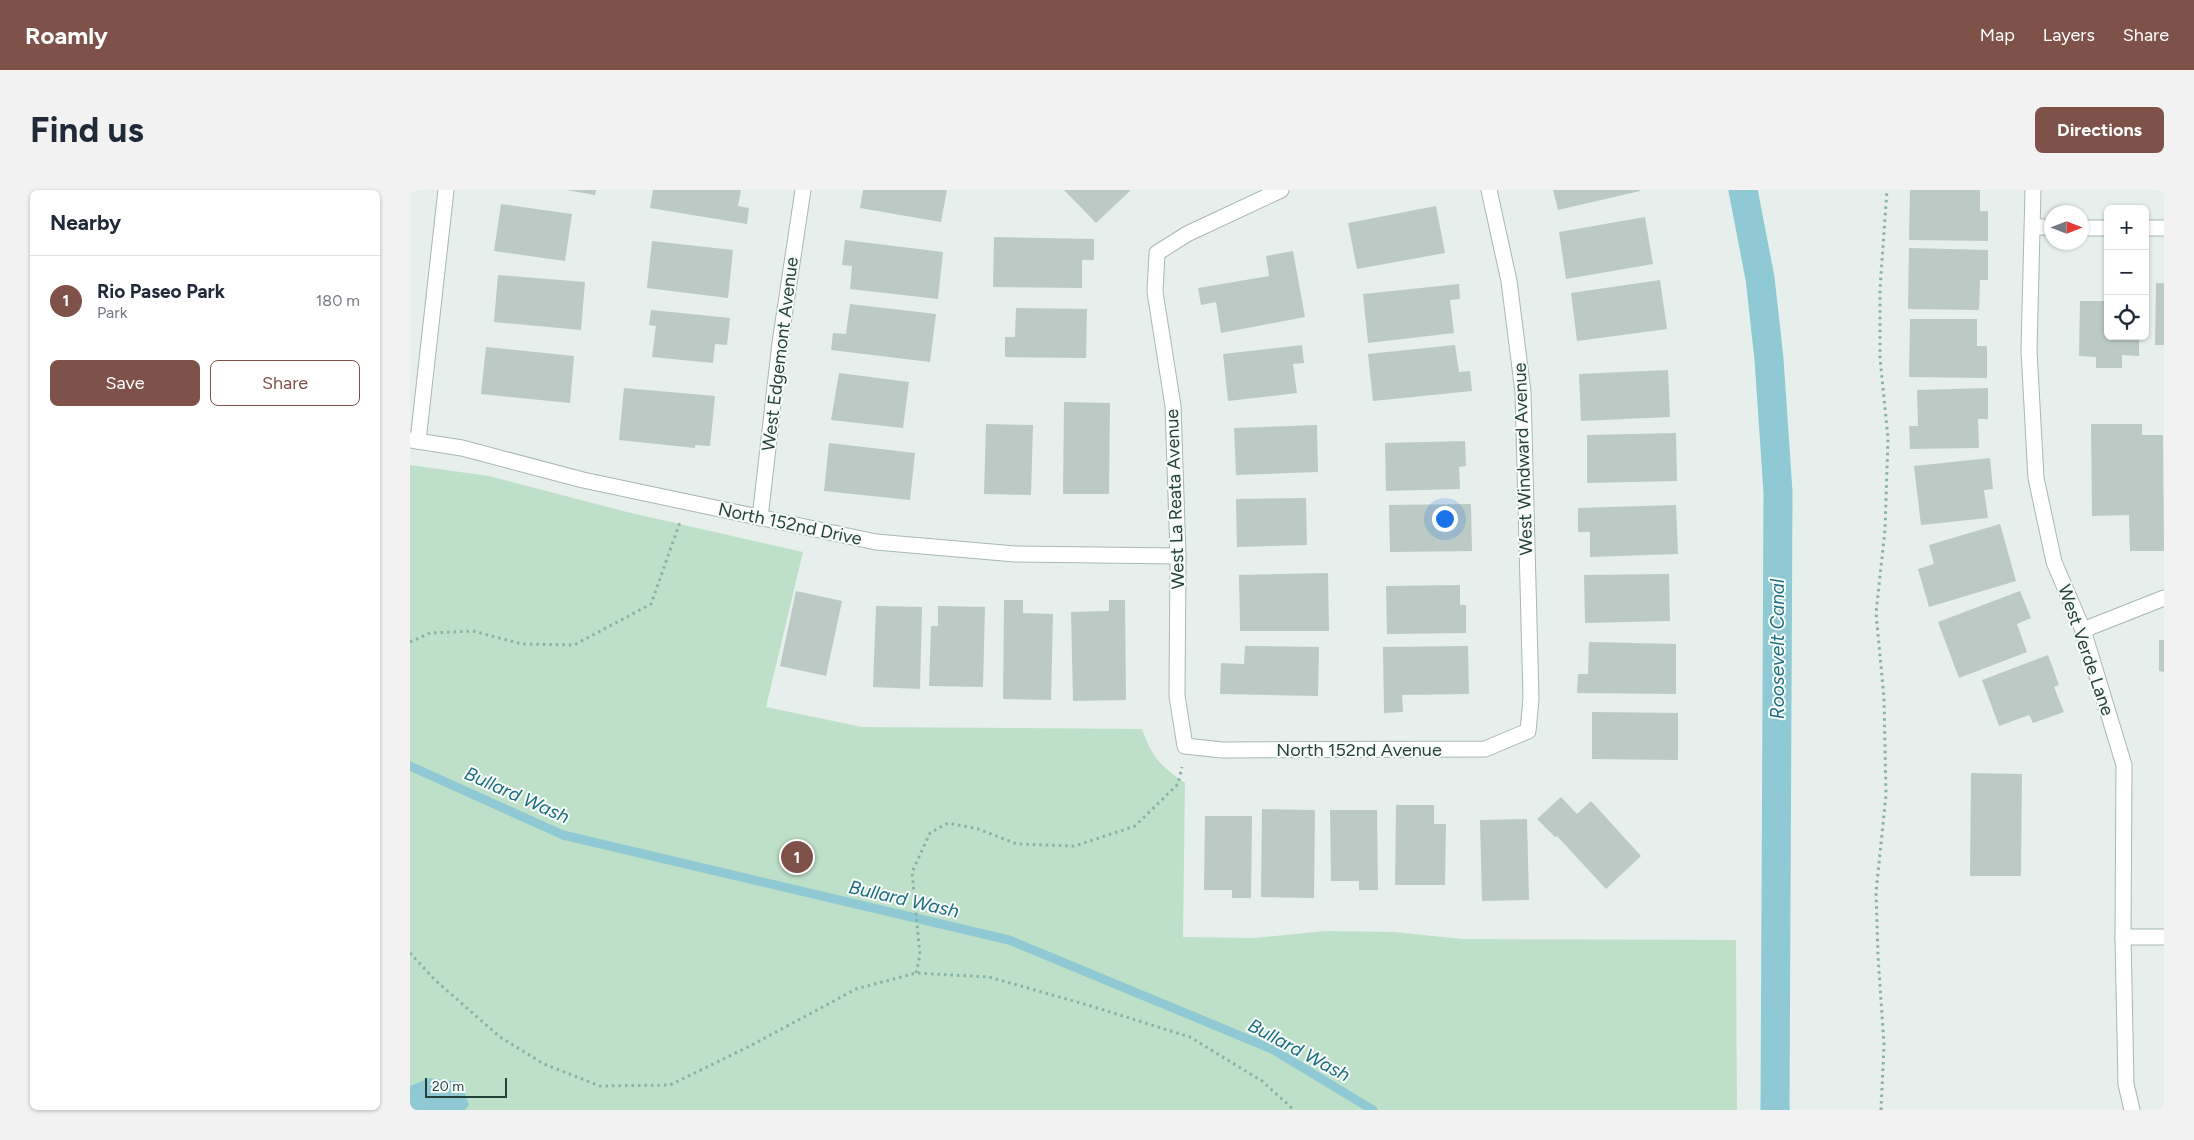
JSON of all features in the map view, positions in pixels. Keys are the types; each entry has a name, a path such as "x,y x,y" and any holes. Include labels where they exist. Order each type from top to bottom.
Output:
{"street":[{"path":"414,440 446,190"},
{"name":"West Edgemont Avenue","path":"760,518 780,343 803,190"},
{"name":"West La Reata Avenue","path":"1186,746 1177,696 1178,556 1173,406 1156,292 1157,253 1187,234 1281,190"},
{"name":"West Windward Avenue","path":"1489,190 1509,281 1523,392 1530,699 1528,731"},
{"name":"West Verde Lane","path":"2033,190 2029,351 2036,478 2054,562 2083,630 2124,765 2123,937 2126,1084 2132,1110"},
{"path":"2033,227 2044,227"},
{"path":"2089,228 2104,228"},
{"path":"2149,228 2164,228"},
{"name":"North 152nd Drive","path":"414,440 462,448 583,480 876,542 1015,554 1178,556"},
{"path":"2083,630 2164,598"},
{"name":"North 152nd Avenue","path":"1186,746 1232,750 1484,749 1528,731"},
{"path":"2123,937 2164,937"}],"path":[{"path":"1881,1110 1884,1045 1876,892 1886,795 1884,698 1876,613 1885,530 1888,438 1880,358 1880,289 1887,190"},
{"path":"410,642 430,633 473,631 522,644 574,645 621,622 651,604 678,534 685,502"},
{"path":"916,973 920,955 912,872 930,833 948,822 978,829 1017,844 1075,846 1135,826 1178,784 1186,746"},
{"path":"410,953 435,980 500,1036 544,1064 600,1086 670,1085 750,1046 856,989 916,973 989,977 1190,1036 1262,1081 1294,1110"}],"green space":[{"path":"410,465 489,476 627,512 803,552 766,707 862,727 1142,729 1154,755 1169,771 1185,783 1183,937 1254,938 1325,931 1394,932 1462,939 1736,940 1737,1110 410,1110"}],"water":[{"path":"430,1078 461,1082 469,1105 465,1110 410,1110 410,1086"}],"building":[{"path":"566,190 596,190 595,195"},
{"path":"653,190 741,190 738,206 749,208 747,224 650,208"},
{"path":"863,190 947,190 941,222 860,208"},
{"path":"1064,190 1131,190 1096,223"},
{"path":"1553,190 1640,190 1640,191 1558,210"},
{"path":"1910,190 1980,190 1980,211 1988,211 1988,241 1909,240"},
{"path":"501,204 572,214 565,261 494,251"},
{"path":"1436,206 1445,253 1357,269 1348,223"},
{"path":"1645,217 1653,264 1566,279 1559,232"},
{"path":"994,237 1094,239 1094,260 1082,260 1082,288 993,287"},
{"path":"845,240 943,252 938,299 850,289 852,266 842,265"},
{"path":"652,241 733,250 728,298 647,288"},
{"path":"1909,248 1988,250 1988,280 1980,280 1979,310 1908,309"},
{"path":"1293,251 1305,317 1221,333 1216,302 1201,305 1198,288 1269,276 1266,256"},
{"path":"498,275 585,282 581,330 494,322"},
{"path":"1660,280 1667,329 1577,341 1571,293"},
{"path":"2156,283 2164,283 2164,345 2155,345"},
{"path":"1459,284 1460,299 1450,300 1454,333 1368,343 1363,294"},
{"path":"2080,301 2104,301 2104,340 2139,340 2139,356 2122,355 2122,368 2096,368 2096,357 2079,356"},
{"path":"850,304 936,314 930,362 831,350 833,333 846,334"},
{"path":"1016,308 1087,309 1086,358 1005,357 1005,337 1015,337"},
{"path":"651,310 730,318 727,345 715,344 713,363 652,357 656,326 649,325"},
{"path":"1910,319 1977,319 1977,346 1987,346 1987,378 1909,377"},
{"path":"1302,345 1304,363 1293,364 1297,393 1228,401 1223,354"},
{"path":"1455,345 1459,372 1470,371 1472,391 1373,401 1368,354"},
{"path":"486,347 574,356 570,403 481,394"},
{"path":"1668,370 1670,417 1581,421 1579,374"},
{"path":"839,373 909,382 903,428 831,420"},
{"path":"624,388 715,396 710,446 695,445 695,448 619,440"},
{"path":"1988,388 1988,419 1978,419 1979,448 1910,449 1909,426 1918,426 1917,390"},
{"path":"1064,402 1110,403 1109,494 1063,494"},
{"path":"986,424 1033,425 1031,495 984,494"},
{"path":"2091,424 2142,424 2142,435 2163,435 2164,551 2130,551 2129,515 2092,516"},
{"path":"1317,425 1318,472 1236,475 1234,428"},
{"path":"1676,433 1677,481 1587,483 1587,435"},
{"path":"1465,441 1466,466 1459,467 1460,489 1386,491 1385,443"},
{"path":"829,443 915,453 910,500 824,491"},
{"path":"1990,458 1993,489 1984,490 1988,518 1921,525 1914,466"},
{"path":"1306,498 1307,545 1237,547 1236,499"},
{"path":"1471,504 1472,551 1390,552 1389,505"},
{"path":"1676,505 1678,554 1590,557 1590,532 1578,532 1578,508"},
{"path":"2000,524 2016,581 1929,607 1918,569 1934,564 1929,545"},
{"path":"1328,573 1329,631 1240,631 1239,575"},
{"path":"1669,574 1670,621 1585,623 1584,575"},
{"path":"1460,585 1460,605 1466,605 1466,633 1387,634 1386,586"},
{"path":"796,591 842,601 826,676 780,666"},
{"path":"2020,591 2031,618 2017,624 2027,652 1959,678 1938,622"},
{"path":"1004,600 1023,600 1023,613 1053,614 1051,700 1003,699"},
{"path":"1109,600 1125,600 1126,700 1073,701 1071,612 1109,611"},
{"path":"876,606 922,607 920,689 873,687"},
{"path":"938,606 985,607 983,687 929,686 931,626 938,626"},
{"path":"2159,640 2164,640 2164,672 2159,671"},
{"path":"1589,642 1676,644 1676,694 1577,693 1578,674 1588,674"},
{"path":"1245,646 1319,647 1318,696 1220,694 1221,663 1244,664"},
{"path":"1468,646 1469,694 1402,695 1403,712 1384,713 1383,647"},
{"path":"2048,655 2059,685 2054,687 2064,712 2033,723 2029,715 1999,726 1982,680"},
{"path":"1592,712 1678,713 1678,760 1592,759"},
{"path":"1971,773 2022,774 2021,876 1970,876"},
{"path":"1561,797 1577,814 1591,801 1641,856 1606,889 1557,836 1555,837 1537,819"},
{"path":"1396,805 1434,805 1434,824 1446,824 1445,885 1395,885"},
{"path":"1262,809 1315,810 1314,898 1261,897"},
{"path":"1330,810 1377,810 1378,890 1359,890 1359,881 1331,881"},
{"path":"1205,816 1252,816 1251,898 1232,898 1232,890 1204,890"},
{"path":"1527,819 1529,900 1482,901 1480,820"}],"waterway":[{"name":"Roosevelt Canal","path":"1743,190 1760,278 1769,359 1778,492 1775,1110"},
{"name":"Bullard Wash","path":"410,766 563,835 1009,940 1272,1049 1373,1110"}],"place":[{"name":"Rio Paseo Park","path":"797,857"}]}
